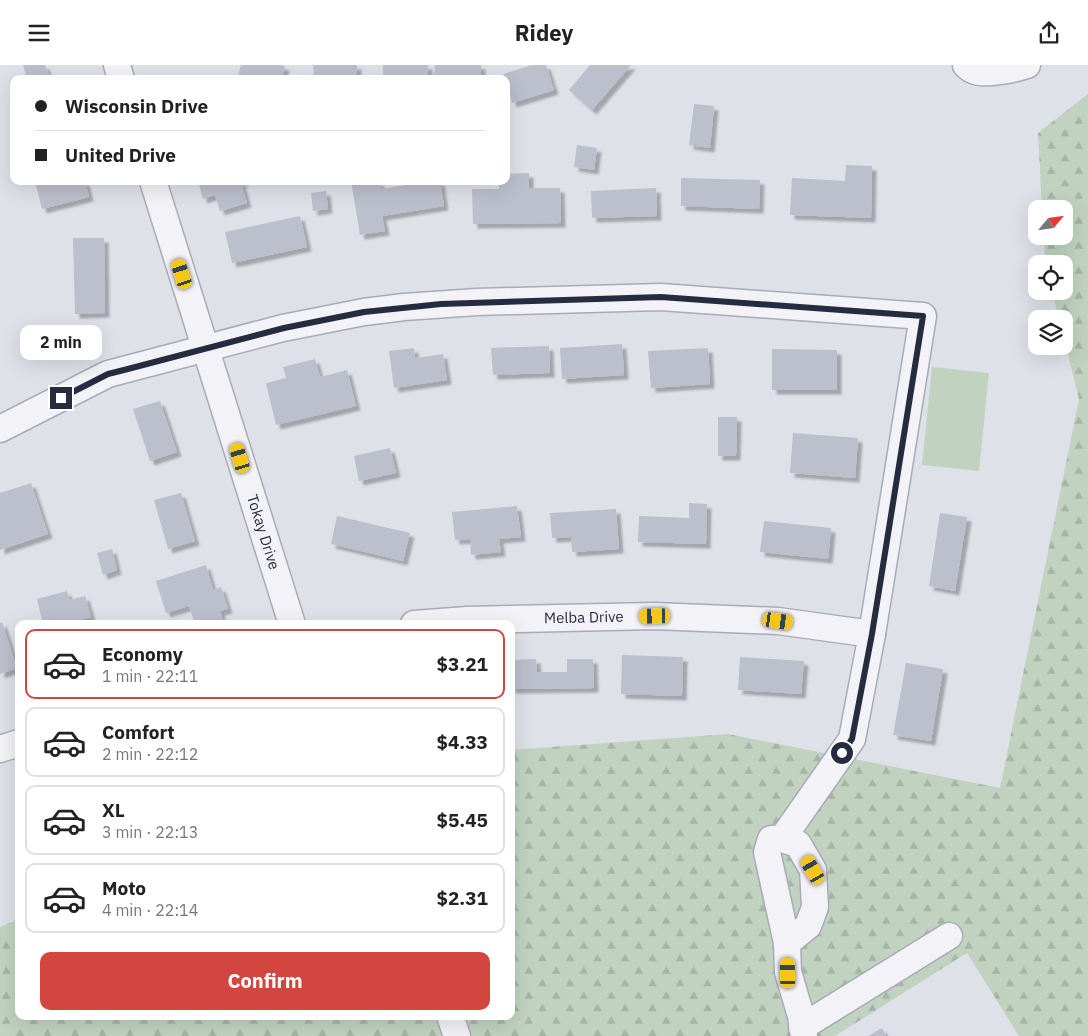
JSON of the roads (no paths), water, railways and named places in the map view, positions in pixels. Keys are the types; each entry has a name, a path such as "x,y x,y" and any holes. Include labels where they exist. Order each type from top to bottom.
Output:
{"street":[{"path":"966,65 973,71 983,72 1027,65"},
{"name":"Tokay Drive","path":"154,185 291,620"},
{"path":"0,429 108,374 284,328 364,312 404,307 478,302 661,297 923,316 872,634 852,739 782,839"},
{"name":"Melba Drive","path":"467,620 655,616 778,621 872,634"},
{"path":"0,749 15,744"},
{"path":"788,943 808,926 815,907 813,870 798,844 782,839 771,839 767,852 788,943 788,973 803,1031 949,936"},
{"path":"451,1020 457,1036"}]}
